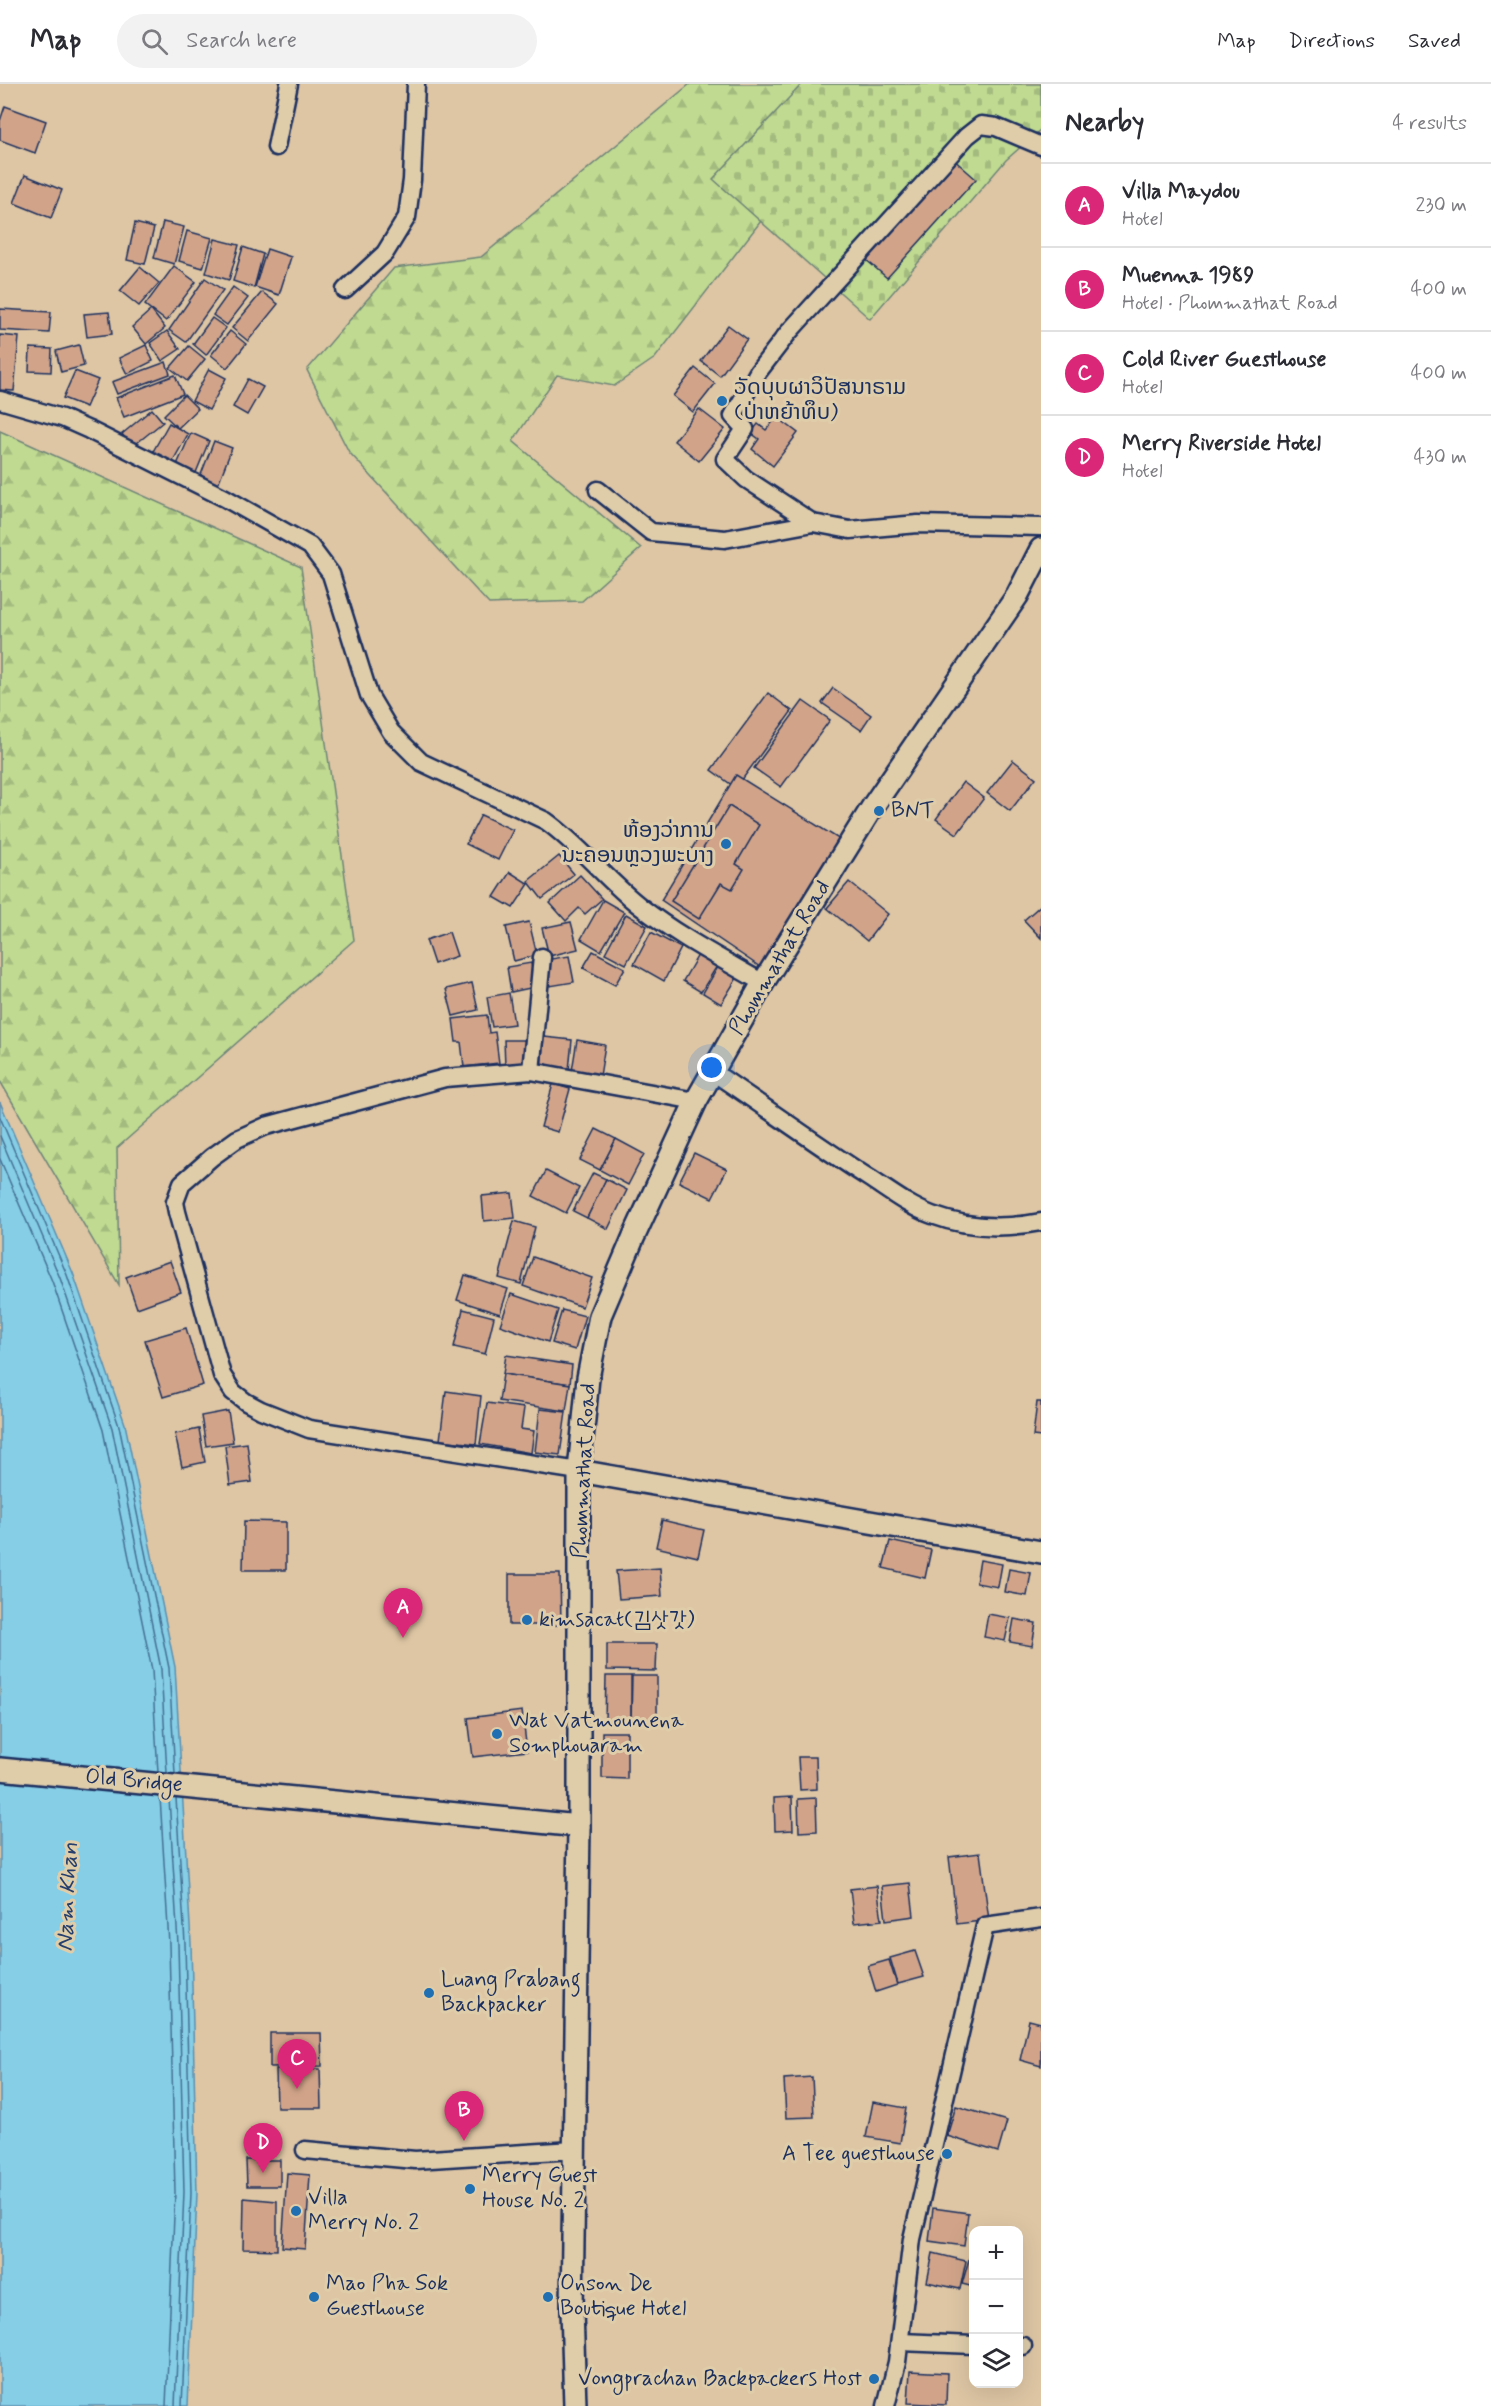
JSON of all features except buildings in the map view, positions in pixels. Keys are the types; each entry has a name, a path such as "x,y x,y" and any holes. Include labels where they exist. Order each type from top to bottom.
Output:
{"street":[{"path":"276,147 289,84"},
{"path":"345,290 385,253 407,217 412,180 416,84"},
{"path":"813,523 746,479 725,459 745,429 733,416 758,372 788,333 967,136 981,125 996,127 1041,146"},
{"path":"0,400 71,422 225,498 298,538 318,555 331,574 369,695 391,732 406,750 436,770 546,821 562,832 641,907 693,942 763,982"},
{"path":"598,490 651,532 725,539 813,523 850,530 918,524 1041,527"},
{"name":"Phommathat Road","path":"576,2404 572,2309 579,1826 579,1471 588,1378 600,1316 696,1101 763,982 873,806 1017,596 1035,577 1041,549"},
{"path":"531,1071 542,957"},
{"path":"696,1101 531,1071 445,1078 266,1126 237,1139 212,1156 182,1183 176,1202 222,1375 233,1392 246,1402 309,1429 579,1471 1041,1552"},
{"path":"713,1072 856,1169 910,1204 933,1215 985,1227 1022,1226 1041,1222"},
{"name":"Old Bridge","path":"0,1769 579,1826"},
{"path":"886,2406 897,2362 912,2239 985,1926 1041,1918"},
{"path":"305,2150 415,2160 574,2150"},
{"path":"900,2342 969,2344"}],"green space":[{"path":"690,84 867,84 655,358 614,386 557,375 513,441 641,548 582,601 489,604 349,452 307,370 394,268 481,257"},
{"path":"802,84 1041,84 1041,129 1006,160 870,319 713,179"},
{"path":"0,431 301,567 354,940 117,1148 119,1285 0,1081"}],"water":[{"name":"Nam Khan","path":"0,1102 73,1273 125,1424 175,1667 191,1943 197,2193 188,2406 0,2406"}],"place":[{"name":"ວັດບຸບຜາວິປັສນາຣາມ (ປ່າຫຍ້າທຶບ)","path":"722,401"},
{"name":"BNT","path":"879,811"},
{"name":"ຫ້ອງວ່າການ ນະຄອນຫຼວງພະບາງ","path":"726,844"},
{"name":"kimsacat(김삿갓)","path":"527,1620"},
{"name":"Villa Maydou","path":"403,1638"},
{"name":"Wat Vatmounena Somphouaram","path":"497,1734"},
{"name":"Luang Prabang Backpacker","path":"429,1993"},
{"name":"Cold River Guesthouse","path":"297,2089"},
{"name":"Muenna 1989","path":"464,2141"},
{"name":"A Tee guesthouse","path":"947,2154"},
{"name":"Merry Riverside Hotel","path":"263,2173"},
{"name":"Merry Guest House No. 2","path":"470,2189"},
{"name":"Villa Merry No. 2","path":"296,2211"},
{"name":"Mao Pha Sok Guesthouse","path":"314,2297"},
{"name":"Onson De Boutique Hotel","path":"548,2297"},
{"name":"Vongprachan Backpackers Host","path":"874,2379"}]}
